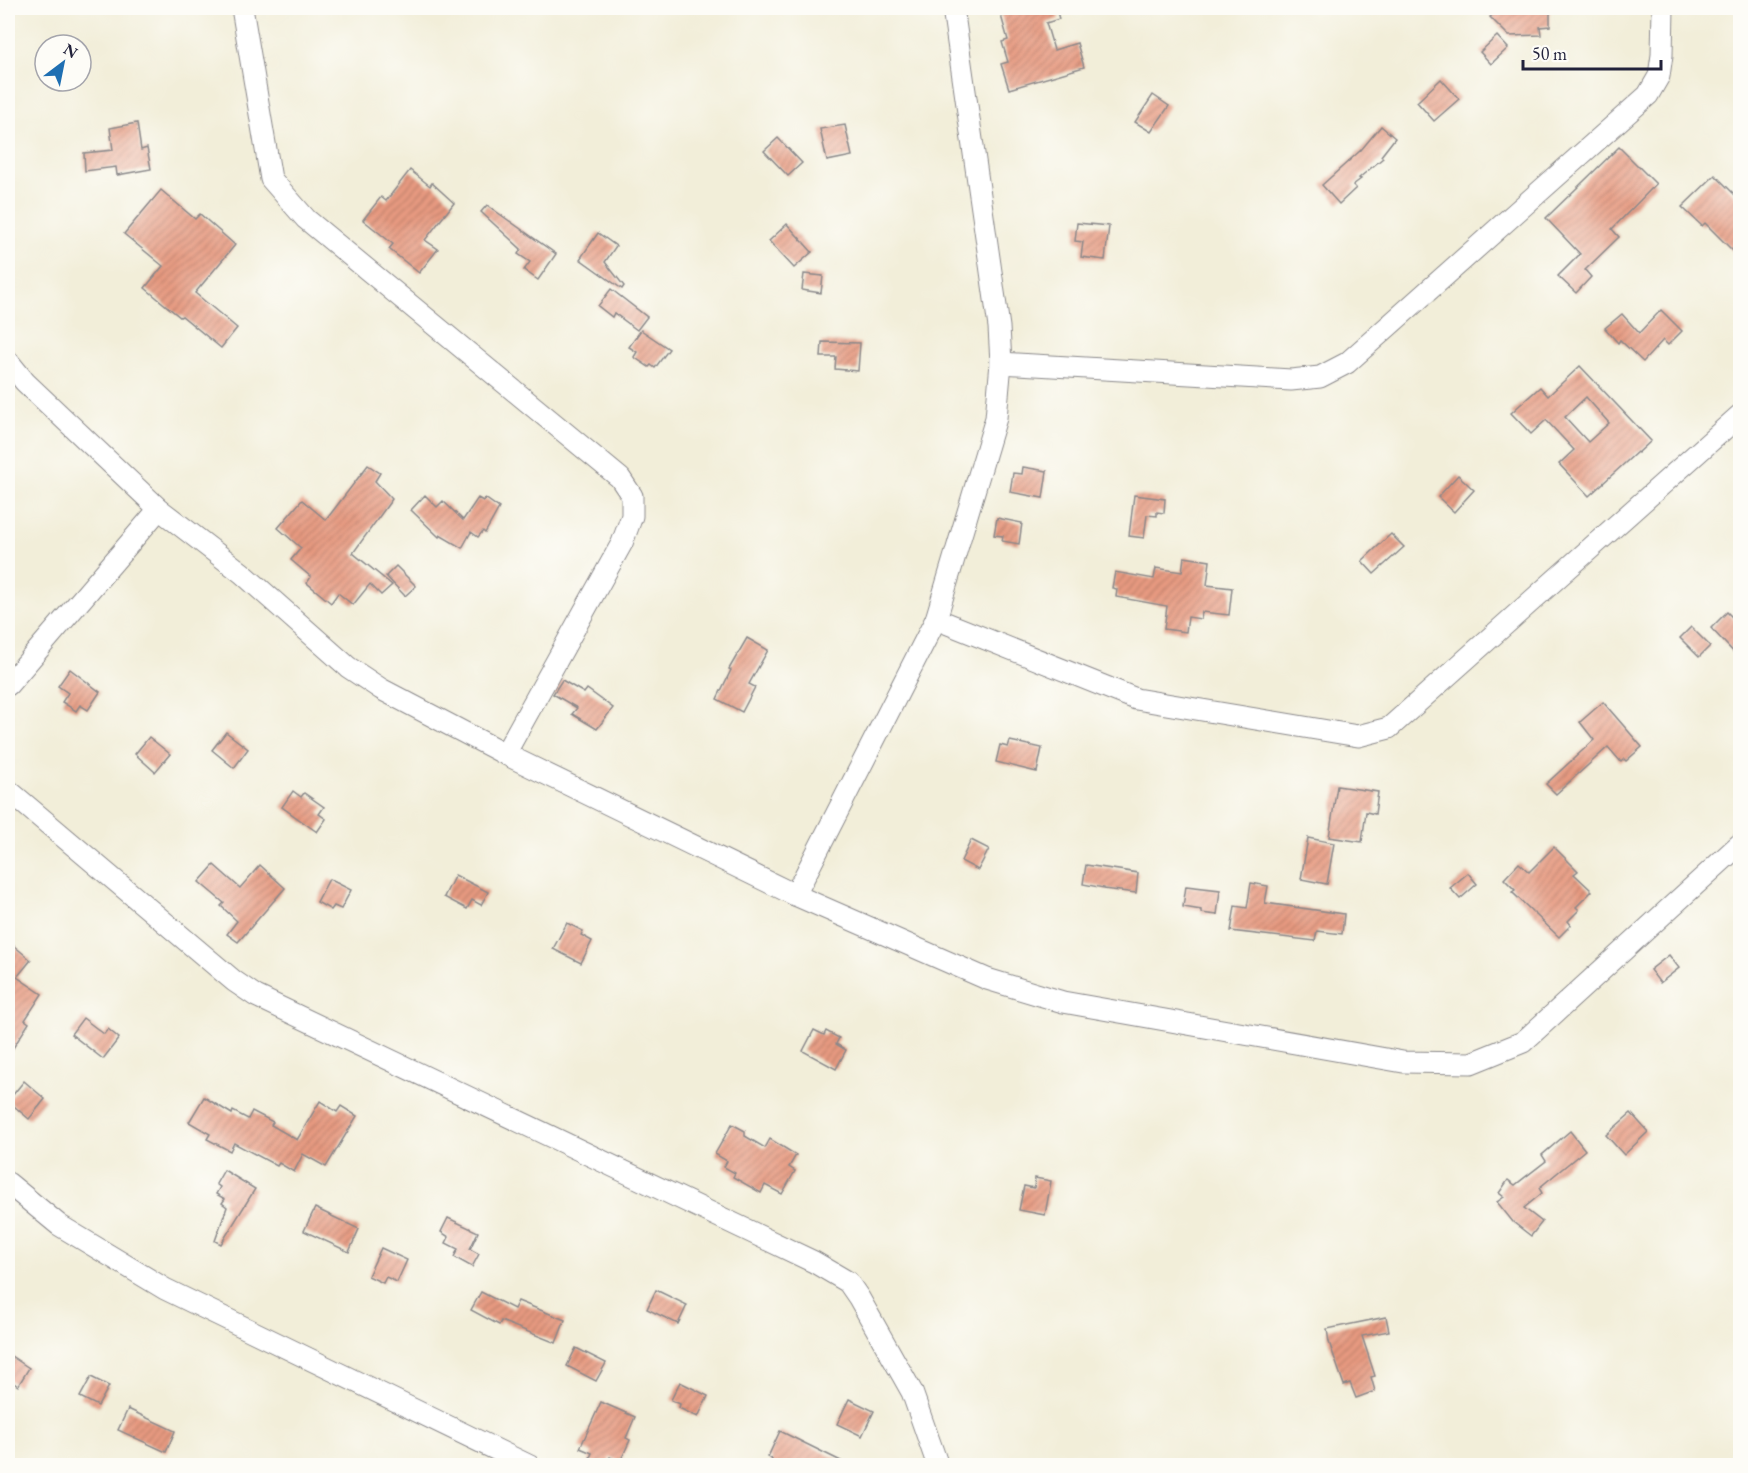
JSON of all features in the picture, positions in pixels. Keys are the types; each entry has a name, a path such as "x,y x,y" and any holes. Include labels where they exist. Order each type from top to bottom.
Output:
{"street":[{"path":"242,8 271,179 306,219 620,478 632,496 632,516 622,543 505,754"},
{"path":"795,895 936,619 996,418 1001,363 999,327 953,8"},
{"path":"1001,363 1291,380 1320,377 1347,363 1648,95 1659,76 1663,8"},
{"path":"8,361 25,382 159,509 242,573 348,667 381,689 505,754 795,895 987,979 1064,1002 1403,1062 1471,1063 1523,1042 1740,844"},
{"path":"936,619 1136,699 1358,736 1389,728 1740,415"},
{"path":"8,685 159,509"},
{"path":"8,790 234,981 256,996 814,1262 848,1282 912,1392 938,1466"},
{"path":"8,1184 59,1225 165,1289 530,1466"}],"building":[{"path":"1015,8 1056,8 1059,19 1046,23 1054,50 1077,43 1084,67 1009,89 1001,64 1008,62 1002,42 1008,40 1000,12"},
{"path":"1500,8 1550,9 1550,26 1540,27 1541,35 1509,36 1490,17"},
{"path":"1497,36 1508,48 1491,64 1480,52"},
{"path":"1441,79 1459,99 1434,121 1417,102"},
{"path":"1153,95 1169,106 1151,132 1135,122"},
{"path":"137,123 141,150 147,148 151,169 117,175 116,167 85,171 84,153 113,150 110,128"},
{"path":"845,125 852,156 827,161 820,129"},
{"path":"1381,126 1395,138 1381,156 1383,158 1359,178 1361,179 1353,185 1356,188 1339,204 1322,185 1361,150"},
{"path":"778,138 802,163 788,176 764,151"},
{"path":"1619,147 1656,184 1612,229 1619,237 1585,270 1591,277 1576,293 1558,276 1580,254 1546,218"},
{"path":"410,170 430,186 432,183 454,203 425,240 438,249 419,273 389,249 393,244 363,220 381,197 386,201"},
{"path":"1715,175 1740,200 1740,258 1705,223 1702,226 1682,207"},
{"path":"161,190 195,219 200,214 235,245 195,293 237,328 221,348 145,288 163,266 124,234"},
{"path":"487,205 556,254 538,280 524,270 530,262 518,254 521,249 481,212"},
{"path":"1077,223 1109,226 1105,260 1081,257 1083,242 1075,241"},
{"path":"787,224 812,252 794,268 769,241"},
{"path":"598,233 616,246 605,262 624,286 622,289 580,259"},
{"path":"804,274 823,276 821,293 802,290"},
{"path":"611,289 647,317 637,330 614,313 612,317 598,306"},
{"path":"1661,310 1682,331 1668,345 1663,340 1643,362 1620,340 1618,343 1605,328 1622,314 1639,333"},
{"path":"641,330 669,349 655,368 651,365 649,367 634,357 637,352 629,347"},
{"path":"822,342 860,343 858,371 835,369 836,357 821,357"},
{"path":"1580,366 1651,441 1589,496 1559,464 1574,450 1546,420 1531,434 1511,413 1540,387 1548,396","holes":["1586,397 1609,423 1588,442 1565,417"]},
{"path":"368,465 380,473 375,481 392,499 353,553 392,585 381,595 370,584 353,605 338,593 331,603 307,583 311,577 291,560 301,548 278,528 302,500 326,520"},
{"path":"1023,467 1047,471 1043,498 1010,492 1013,473 1022,474"},
{"path":"1458,475 1474,490 1454,512 1438,497"},
{"path":"425,495 437,507 443,501 463,520 478,498 483,501 485,498 499,508 485,533 483,531 478,537 471,532 462,548 440,535 439,537 411,510"},
{"path":"1134,495 1165,499 1164,513 1157,512 1157,516 1147,515 1144,538 1129,536"},
{"path":"997,518 1022,523 1019,544 1002,541 1003,536 994,535"},
{"path":"1391,534 1404,547 1374,574 1362,561"},
{"path":"1184,557 1210,561 1207,585 1232,588 1229,615 1202,612 1201,619 1188,617 1186,632 1164,629 1167,606 1116,597 1117,589 1112,588 1115,572 1154,579 1156,568 1182,572"},
{"path":"396,566 416,586 405,596 386,576"},
{"path":"1727,612 1740,625 1740,659 1711,628"},
{"path":"1691,627 1710,646 1699,657 1680,638"},
{"path":"747,638 768,650 749,684 755,687 742,712 717,699 731,670 729,669"},
{"path":"70,669 100,692 88,710 80,705 76,711 62,702 68,693 58,686"},
{"path":"562,680 584,693 587,689 613,708 597,729 572,714 577,708 553,694"},
{"path":"1603,702 1642,747 1626,761 1624,759 1621,762 1608,747 1556,794 1546,784 1594,740 1580,722"},
{"path":"226,732 248,749 234,768 212,750"},
{"path":"149,737 170,754 155,772 135,754"},
{"path":"1010,741 1042,748 1037,772 996,762 1000,745 1008,747"},
{"path":"1337,786 1378,792 1375,814 1366,812 1362,842 1329,837"},
{"path":"293,791 301,797 304,793 324,807 319,814 326,819 317,832 282,807"},
{"path":"1308,838 1334,843 1327,884 1301,879"},
{"path":"971,840 989,849 978,870 961,861"},
{"path":"1554,847 1578,871 1574,874 1592,891 1576,907 1579,910 1568,921 1571,925 1559,937 1512,892 1515,890 1504,879 1519,863 1529,872"},
{"path":"214,865 240,888 260,865 285,888 238,942 227,934 237,921 221,906 224,903 199,882"},
{"path":"1086,865 1138,873 1136,893 1083,884"},
{"path":"1468,873 1477,884 1460,899 1450,888"},
{"path":"455,875 488,892 481,905 472,900 467,909 444,897"},
{"path":"329,879 351,890 341,909 334,906 331,910 317,902"},
{"path":"1251,883 1268,886 1265,903 1344,914 1342,934 1317,931 1315,941 1231,931 1235,906 1247,908"},
{"path":"1186,886 1220,890 1217,915 1183,907"},
{"path":"567,923 583,931 581,935 592,941 581,963 553,949"},
{"path":"8,941 31,960 17,977 42,994 25,1020 29,1023 8,1056"},
{"path":"1669,955 1679,968 1660,983 1650,970"},
{"path":"83,1018 104,1034 108,1029 119,1038 103,1059 71,1034"},
{"path":"814,1030 824,1035 826,1031 839,1038 836,1044 846,1050 836,1069 803,1051"},
{"path":"24,1081 45,1099 29,1119 8,1101"},
{"path":"204,1097 232,1114 233,1111 248,1119 252,1111 273,1122 271,1125 297,1140 320,1101 337,1112 341,1106 357,1116 326,1167 303,1154 294,1172 279,1163 277,1166 234,1143 230,1151 207,1139 210,1134 189,1122"},
{"path":"1631,1113 1648,1132 1624,1155 1606,1135"},
{"path":"732,1124 745,1131 745,1136 765,1148 770,1139 796,1155 789,1167 795,1171 782,1194 765,1185 761,1193 733,1177 735,1173 724,1167 727,1161 715,1154"},
{"path":"1570,1131 1585,1150 1539,1188 1542,1193 1524,1208 1542,1222 1531,1236 1513,1222 1497,1202 1504,1197 1499,1193 1508,1180 1515,1185 1546,1161 1542,1155"},
{"path":"224,1170 255,1189 221,1244 215,1241 227,1207 222,1203 225,1199 216,1194 220,1187 216,1184"},
{"path":"1035,1178 1051,1181 1045,1215 1019,1210 1024,1186 1034,1188"},
{"path":"315,1208 359,1229 349,1252 304,1231"},
{"path":"448,1218 478,1232 470,1249 479,1254 472,1267 454,1257 458,1249 446,1243 449,1237 441,1232"},
{"path":"381,1248 407,1260 397,1282 386,1277 383,1283 368,1276"},
{"path":"656,1290 687,1305 678,1324 647,1309"},
{"path":"481,1292 514,1309 518,1301 565,1320 556,1343 501,1321 499,1325 471,1310"},
{"path":"1386,1317 1389,1331 1362,1336 1375,1376 1371,1377 1375,1391 1356,1398 1350,1383 1344,1385 1329,1342 1327,1329"},
{"path":"576,1348 606,1363 596,1381 567,1366"},
{"path":"8,1354 29,1368 18,1386 8,1379"},
{"path":"91,1377 109,1386 98,1406 80,1397"},
{"path":"680,1382 708,1396 698,1417 679,1408 680,1404 671,1400"},
{"path":"849,1399 874,1411 862,1436 837,1424"},
{"path":"601,1402 635,1417 626,1438 630,1440 620,1462 610,1457 607,1466 589,1460 592,1453 580,1448"},
{"path":"128,1409 175,1431 166,1452 118,1430"},
{"path":"780,1431 851,1466 769,1466 772,1459 768,1457"}]}
